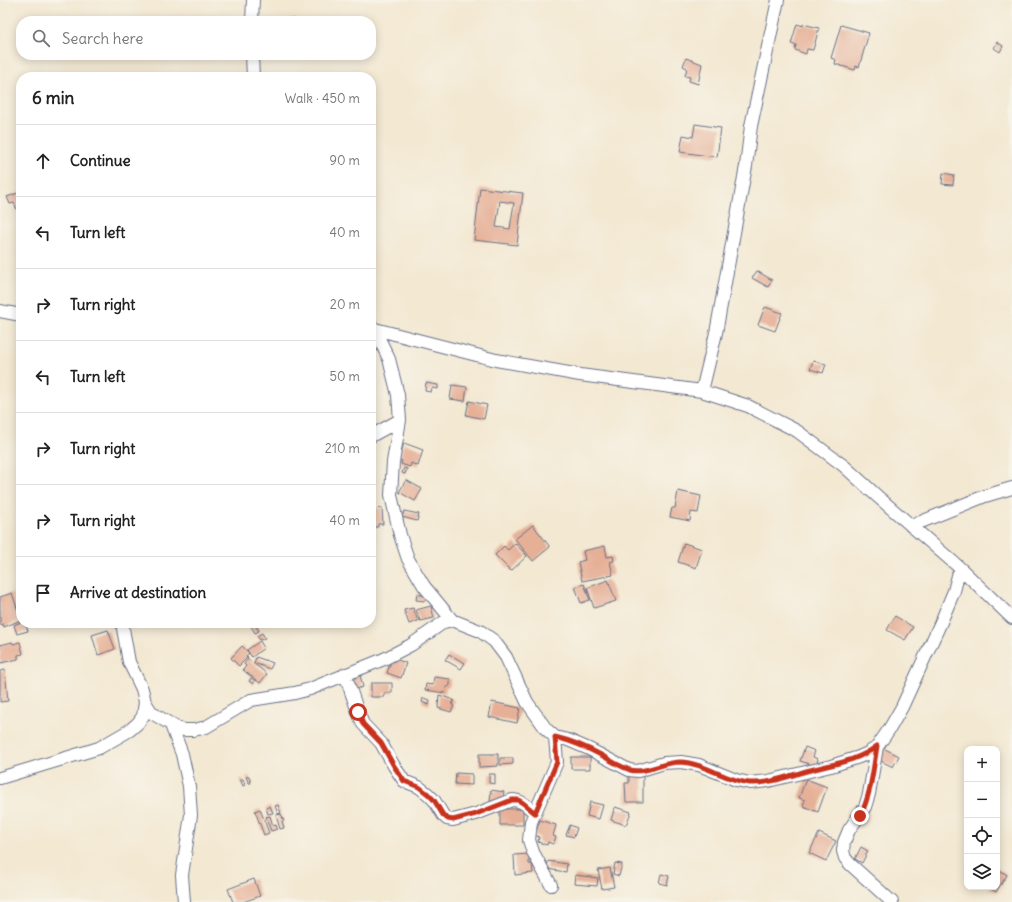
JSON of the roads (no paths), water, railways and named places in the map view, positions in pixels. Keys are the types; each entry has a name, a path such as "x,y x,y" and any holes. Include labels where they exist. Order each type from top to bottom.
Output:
{"street":[{"path":"252,0 252,16"},
{"path":"702,390 716,333 746,166 751,126 778,0"},
{"path":"252,60 253,72"},
{"path":"0,311 16,314"},
{"path":"376,329 496,360 580,375 702,390 748,406 797,431 844,466 960,568 1012,618"},
{"path":"376,335 389,359 398,395 400,420 393,462 392,495 400,535 408,559 424,586 452,620"},
{"path":"376,433 400,420"},
{"path":"912,526 985,496 1012,488"},
{"path":"123,628 130,662 142,689 145,702 152,713 171,725 184,730 194,730 206,727 251,700 310,689 384,659 411,645 444,622 452,620 480,631 494,640 506,657 527,702 546,730 555,737 589,748 630,770 638,771 664,763 681,762 699,765 736,780 750,783 783,778 831,766 859,757 868,753 877,746 890,728 902,707 954,591 960,568"},
{"path":"345,674 363,724 381,743 404,781 419,787 428,794 434,800 443,815 448,819 453,820 476,814 512,800 518,800 535,813"},
{"path":"0,778 99,748 130,730 138,723 143,716 145,702"},
{"path":"171,725 182,754 189,786 191,815 182,875 184,902"},
{"path":"551,885 533,852 529,840 530,829 535,813 557,762 555,737"},
{"path":"877,746 869,794 865,807 849,830 844,842 843,851 845,858 850,864 892,902"}]}
